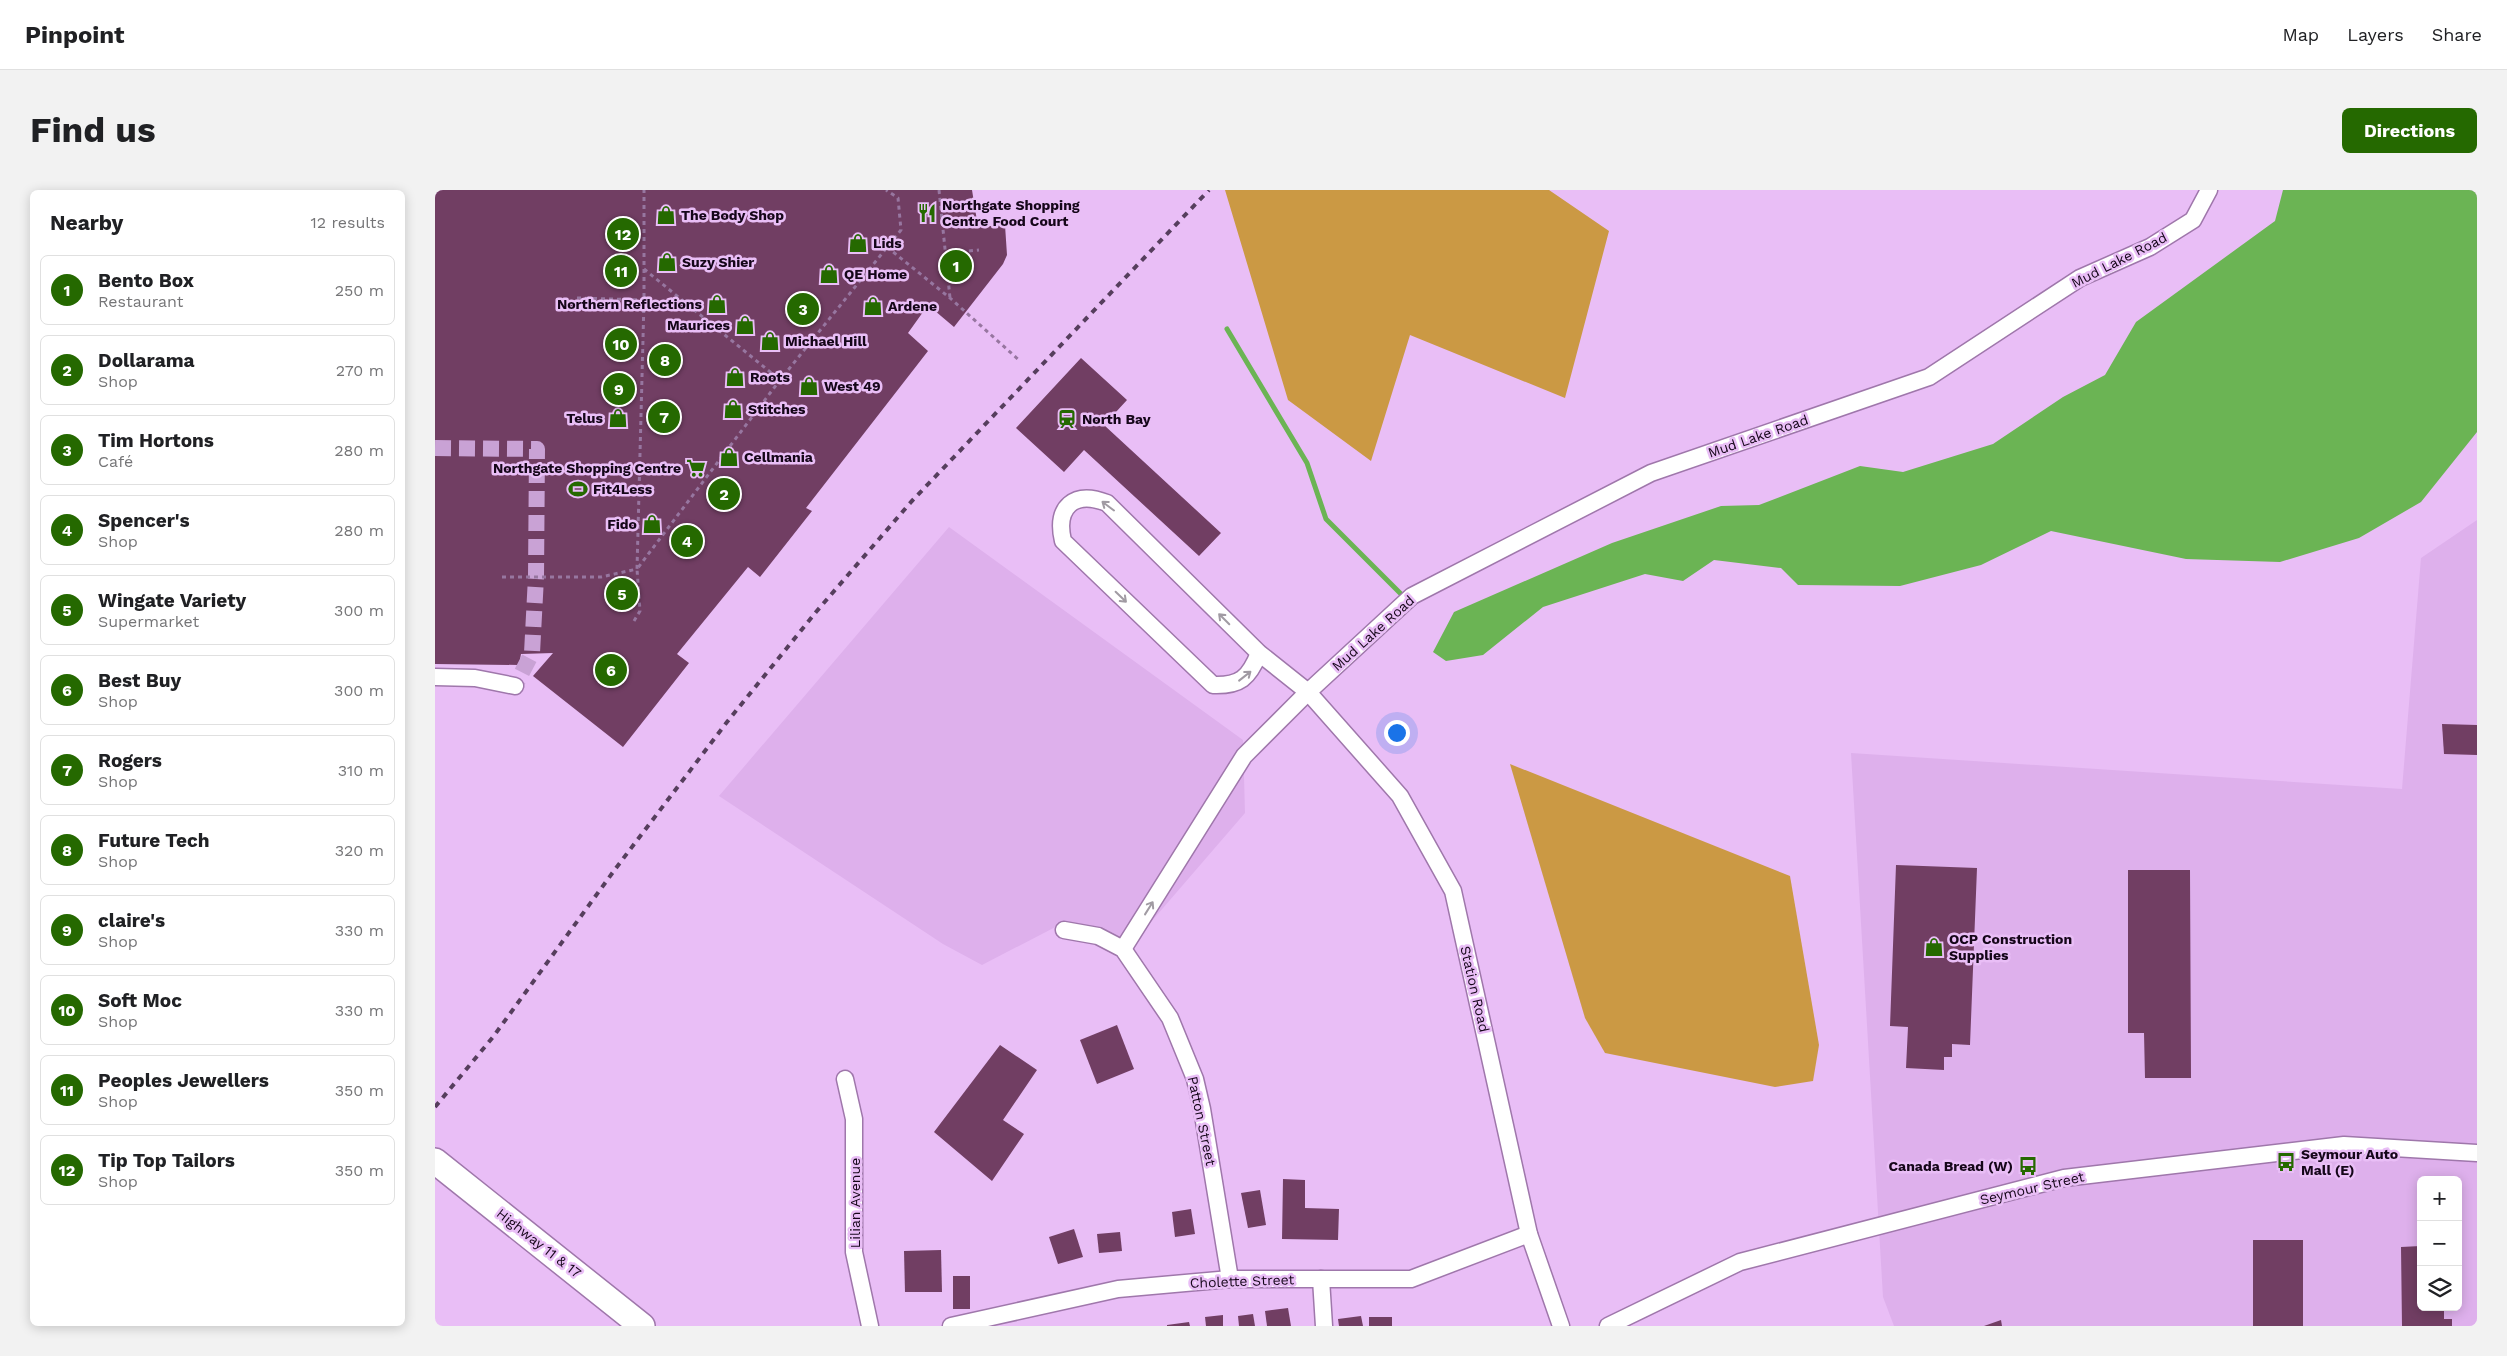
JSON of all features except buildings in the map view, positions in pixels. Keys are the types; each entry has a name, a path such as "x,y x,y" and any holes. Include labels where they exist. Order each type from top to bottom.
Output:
{"highway":[{"name":"Highway 11 & 17","path":"435,1160 642,1326"}],"street":[{"name":"Mud Lake Road","path":"1308,692 1412,596 1651,473 1929,377 2080,278 2150,247 2193,220 2209,190"},
{"name":"Station Road","path":"1259,653 1252,670 1243,679 1230,686 1213,685 1063,541 1061,530 1062,518 1067,507 1077,498 1094,498 1107,503 1259,653 1308,692 1400,796 1453,891 1529,1234 1561,1326"},
{"path":"435,677 475,678 515,686"},
{"path":"1123,949 1244,756 1308,692"},
{"name":"Patton Street","path":"1064,930 1098,936 1123,949 1170,1018 1195,1079 1209,1144 1230,1279"},
{"name":"Lilian Avenue","path":"845,1079 854,1119 854,1252 870,1326"},
{"name":"Seymour Street","path":"1608,1326 1740,1262 2063,1178 2344,1145 2477,1153"},
{"name":"Cholette Street","path":"951,1326 1118,1289 1230,1279 1411,1278 1529,1234"},
{"path":"1321,1279 1324,1326"}],"path":[{"path":"634,621 641,611 637,569 644,300 644,190"},
{"path":"503,577 601,577 637,569 780,380 901,230 898,198 887,190"},
{"path":"939,190 950,298"},
{"path":"887,247 950,298 1020,361"},
{"path":"945,253 979,250"},
{"path":"644,269 780,380"},
{"path":"577,298 644,300"}],"shaded area":[{"path":"1225,190 1549,190 1609,231 1565,398 1410,335 1371,461 1288,400"},
{"path":"2283,190 2477,190 2477,432 2421,502 2359,538 2280,562 2186,559 2051,531 1981,565 1900,586 1798,585 1781,568 1714,560 1683,581 1645,574 1543,607 1483,655 1446,661 1433,652 1454,612 1612,543 1721,506 1759,505 1860,466 1903,472 1993,444 2063,397 2105,375 2136,322 2275,221"},
{"path":"2477,520 2477,1326 1894,1326 1883,1297 1851,753 2402,789 2421,558"},
{"path":"949,527 1243,740 1245,813 1132,944 1067,921 982,965 943,944 719,796"},
{"path":"1510,764 1790,876 1819,1045 1813,1081 1775,1087 1605,1053 1585,1018"}],"waterway":[{"path":"1227,329 1307,463 1326,519 1401,594"}],"tunnel":[{"path":"435,448 537,449 536,577 532,653 515,686"}],"railway":[{"path":"435,1107 493,1037 616,868 727,722 816,612 911,502 1209,190"}],"place":[{"name":"Northgate Shopping Centre Food Court","path":"927,213"},
{"name":"The Body Shop","path":"666,215"},
{"name":"Tip Top Tailors","path":"623,234"},
{"name":"Lids","path":"858,243"},
{"name":"Suzy Shier","path":"667,262"},
{"name":"Bento Box","path":"956,266"},
{"name":"Peoples Jewellers","path":"621,271"},
{"name":"QE Home","path":"829,274"},
{"name":"Northern Reflections","path":"717,304"},
{"name":"Ardene","path":"873,306"},
{"name":"Tim Hortons","path":"803,309"},
{"name":"Maurices","path":"745,325"},
{"name":"Michael Hill","path":"770,341"},
{"name":"Soft Moc","path":"621,344"},
{"name":"Future Tech","path":"665,360"},
{"name":"Roots","path":"735,377"},
{"name":"West 49","path":"809,386"},
{"name":"claire's","path":"619,389"},
{"name":"Stitches","path":"733,409"},
{"name":"Rogers","path":"664,417"},
{"name":"Telus","path":"618,418"},
{"name":"North Bay","path":"1067,419"},
{"name":"Cellmania","path":"729,457"},
{"name":"Northgate Shopping Centre","path":"696,468"},
{"name":"Fit4Less","path":"578,489"},
{"name":"Dollarama","path":"724,494"},
{"name":"Fido","path":"652,524"},
{"name":"Spencer's","path":"687,541"},
{"name":"Wingate Variety","path":"622,594"},
{"name":"Best Buy","path":"611,670"},
{"name":"OCP Construction Supplies","path":"1934,947"},
{"name":"Seymour Auto Mall (E)","path":"2286,1162"},
{"name":"Canada Bread (W)","path":"2028,1166"}]}
